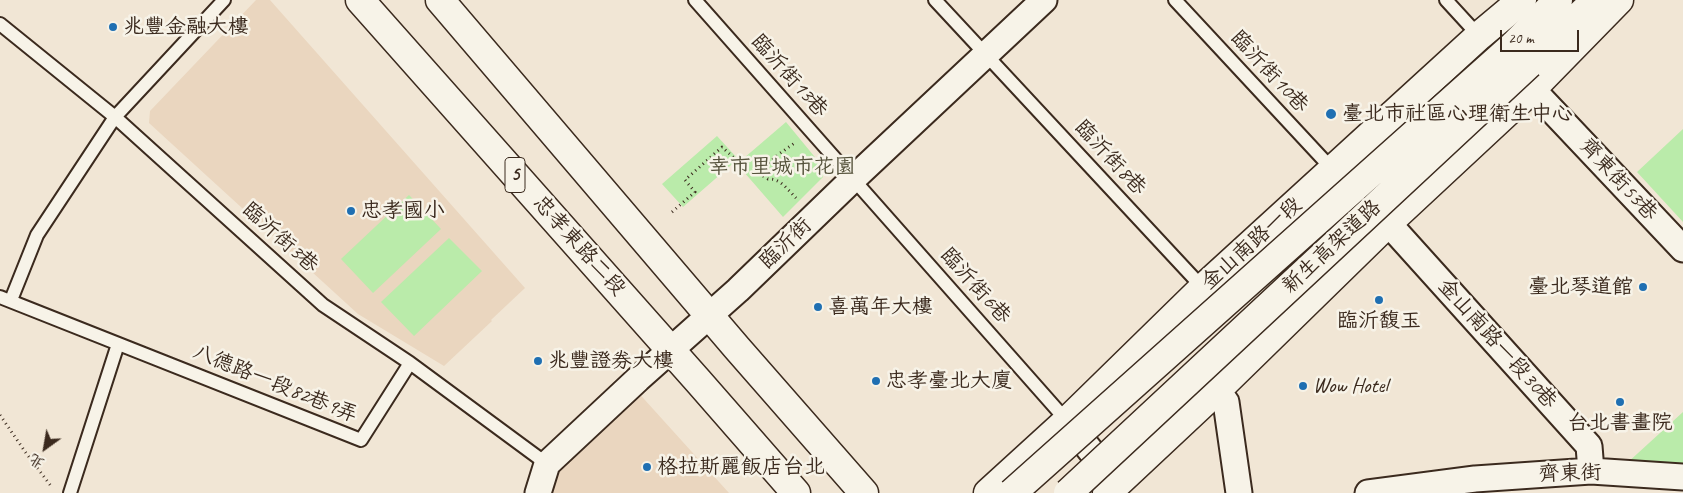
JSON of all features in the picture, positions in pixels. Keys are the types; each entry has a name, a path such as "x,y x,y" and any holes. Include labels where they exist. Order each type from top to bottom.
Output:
{"main road":[{"name":"忠孝東路二段","path":"360,0 796,493"},
{"path":"440,0 864,493"},
{"name":"金山南路一段","path":"988,493 1067,421 1203,288 1479,36 1522,0"},
{"path":"1524,67 1558,0"},
{"name":"新生高架道路","path":"1068,493 1596,0"},
{"path":"1117,490 1388,224 1524,67 1619,0"},
{"name":"新生高架道路","path":"1012,493 1524,67"}],"street":[{"name":"臨沂街","path":"538,493 547,464 710,315 1044,0"},
{"name":"齊東街53巷","path":"1524,67 1683,249"},
{"name":"金山南路一段30巷","path":"1388,224 1589,446 1591,471"},
{"path":"1216,391 1226,402 1239,493"},
{"path":"1067,421 1117,490"},
{"name":"齊東街","path":"1368,493 1475,479 1591,471 1683,477"}],"lane":[{"path":"70,493 118,344 5,298 37,235 115,117 224,0"},
{"name":"臨沂街13巷","path":"695,0 853,179"},
{"name":"臨沂街8巷","path":"935,0 1203,288"},
{"name":"臨沂街10巷","path":"1175,0 1333,170"},
{"path":"1446,0 1479,36"},
{"name":"臨沂街3巷","path":"0,24 115,117 323,305 410,363 547,464"},
{"name":"臨沂街6巷","path":"853,179 1067,421"},
{"name":"八德路一段82巷9弄","path":"118,344 361,440 410,363"}],"path":[{"path":"765,166 810,130"},
{"path":"672,212 695,192 685,180 722,147 746,169"},
{"path":"763,176 778,181 815,216"},
{"path":"0,415 26,454 56,493"}],"shaded area":[{"name":"忠孝國小","path":"256,0 270,0 525,288 444,366 358,314 149,123 150,111"},
{"name":"格拉斯麗飯店台北","path":"635,389 729,493 551,493 553,463"}],"green space":[{"name":"幸市里城市花園","path":"786,122 823,167 823,177 783,217 737,164"},
{"path":"1683,129 1683,222 1637,172"},
{"path":"717,136 738,159 683,207 662,184"},
{"path":"409,195 441,229 373,293 341,259"},
{"path":"449,238 482,271 414,336 381,302"},
{"path":"1683,412 1683,467 1626,464"}],"place":[{"name":"兆豐金融大樓","path":"113,27"},
{"name":"臺北市社區心理衛生中心","path":"1331,114"},
{"name":"忠孝國小","path":"351,211"},
{"name":"臺北琴道館","path":"1643,287"},
{"name":"臨沂馥玉","path":"1379,300"},
{"name":"喜萬年大樓","path":"818,307"},
{"name":"兆豐證券大樓","path":"538,361"},
{"name":"忠孝臺北大廈","path":"876,381"},
{"name":"Wow Hotel","path":"1303,386"},
{"name":"台北書畫院","path":"1620,402"},
{"name":"格拉斯麗飯店台北","path":"647,467"}]}
